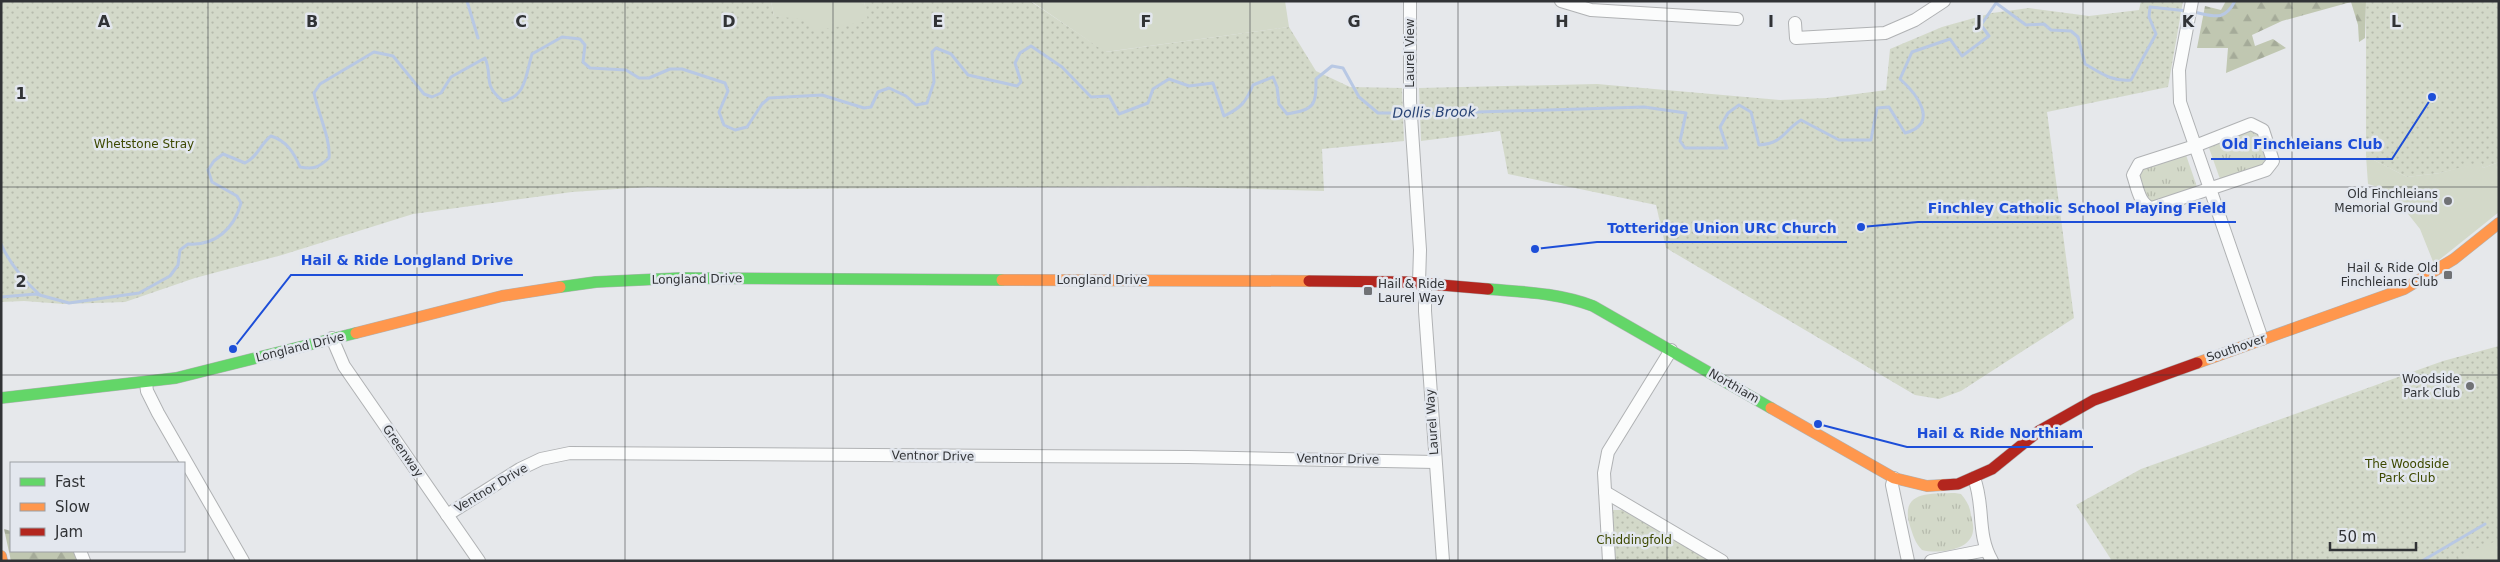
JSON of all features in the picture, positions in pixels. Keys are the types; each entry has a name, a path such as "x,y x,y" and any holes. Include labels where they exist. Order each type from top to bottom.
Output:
{"street":[{"name":"Laurel View","path":"1410,1 1411,134"},
{"path":"1560,1 1591,10 1737,19"},
{"path":"1795,23 1796,38 1885,33 1915,20 1944,1"},
{"path":"2192,1 2178,81 2180,102 2262,339"},
{"path":"2251,124 2263,130 2273,161 2266,170 2211,190 2152,208 2146,207 2133,175 2139,164 2196,146 2251,124"},
{"name":"Laurel Way","path":"1411,134 1420,250 1417,283 1435,462 1442,561"},
{"name":"Southover","path":"1974,478 1992,469 2039,432 2094,400 2404,289 2439,271 2468,250 2499,223"},
{"name":"Longland Drive","path":"1,398 146,383 176,378 502,296 539,289 631,280 769,278 1417,283"},
{"name":"Northiam","path":"1417,283 1515,290 1572,298 1592,306 1671,350 1894,478 1927,486 1942,486 1974,478"},
{"name":"Greenway","path":"332,338 344,366 479,561"},
{"path":"1608,561 1604,473 1608,452 1671,350"},
{"path":"146,383 155,407 243,561"},
{"name":"Ventnor Drive","path":"447,515 520,469 541,459 570,453 1188,457 1435,462"},
{"path":"1894,478 1892,486 1908,561"},
{"path":"1931,561 1989,555 1981,532 1979,495 1974,478"},
{"path":"1605,492 1722,561"},
{"path":"1,556 2,561"}],"green space":[{"name":"Whetstone Stray","path":"771,1 774,16 867,21 864,1 1030,1 1106,52 1289,27 1316,71 1350,87 1402,88 1404,141 1322,149 1324,191 1150,186 793,189 647,187 572,192 413,214 282,255 195,278 125,302 64,304 24,301 1,302 1,2"},
{"path":"771,1 864,1 868,21 814,31 807,20 774,16"},
{"path":"1031,1 1285,1 1289,27 1105,52"},
{"path":"2141,1 2183,1 2168,87 2047,112 2074,318 1961,391 1939,399 1915,395 1666,248 1656,205 1508,174 1500,131 1421,141 1419,88 1597,84 1780,100 1827,98 1886,90 1890,49 1942,27 1992,13 2029,8 2089,16 2139,10"},
{"path":"2226,1 2366,1 2365,38 2359,42 2358,25 2351,2 2282,21 2252,35 2255,46 2273,39 2286,48 2226,73 2228,48 2197,48 2205,6 2221,10"},
{"path":"2366,1 2499,1 2499,162 2483,168 2481,163 2440,173 2407,177 2366,156"},
{"path":"2254,129 2261,133 2267,164 2220,179 2209,148 2213,143"},
{"path":"2186,155 2197,187 2149,204 2138,174 2139,170"},
{"name":"Old Finchleians Memorial Ground","path":"2366,156 2407,177 2440,173 2481,162 2483,168 2499,162 2499,212 2434,264 2420,229 2390,191 2368,184"},
{"name":"The Woodside Park Club","path":"2499,346 2499,561 2112,561 2076,505 2141,469 2443,361"},
{"path":"1961,494 1971,512 1973,531 1971,538 1960,547 1952,550 1936,552 1922,550 1916,542 1910,526 1909,506 1919,496"},
{"name":"Chiddingfold","path":"1613,510 1622,510 1712,561 1613,561 1610,514"},
{"path":"4,529 10,531 10,552 76,552 80,561 11,561"},
{"path":"2499,540 2499,561 2460,561 2458,556"}],"waterway":[{"path":"467,1 478,38"},
{"name":"Dollis Brook","path":"2194,12 2213,16 2222,15 2231,8 2235,1"},
{"name":"Dollis Brook","path":"1414,114 1644,107 1686,113 1680,141 1685,148 1727,148 1720,127 1728,113 1739,105 1751,112 1759,145 1774,142 1801,120 1839,140 1871,140 1877,108 1889,107 1905,133 1916,129 1921,123 1923,116 1922,108 1913,92 1900,79 1912,52 1950,39 1962,56 1989,36 1981,25 1996,3 2026,25 2044,24 2051,30 2071,31 2078,37 2085,64 2118,80 2131,80 2156,34 2149,17 2150,7 2188,11"},
{"name":"Dollis Brook","path":"1,297 36,294 69,303 139,293 170,276 178,265 180,250 188,244 198,244 215,239 234,221 238,212 241,203 237,196 212,182 208,170 214,161 223,154 245,163 253,157 271,136 277,138 289,148 300,167 313,168 322,164 329,158 329,151 314,93 320,84 374,52 393,56 424,94 432,97 441,93 451,77 485,58 492,90 503,101 511,99 521,90 532,54 562,37 580,39 585,45 583,62 590,68 626,70 639,78 649,78 670,69 682,69 725,83 728,91 719,112 724,125 735,130 747,127 762,104 769,98 822,95 864,108 871,107 878,92 889,88 906,96 916,105 927,103 934,82 932,52 936,48 951,54 968,75 1017,86 1021,82 1015,63 1020,53 1031,46 1062,67 1091,97 1109,96 1119,114 1148,103 1153,89 1169,79 1189,86 1213,83 1224,116 1242,104 1253,85 1273,77 1277,87 1279,104 1287,114 1296,112 1312,105 1316,79 1332,66 1343,68 1359,97 1378,113 1408,113"},
{"path":"1,244 8,258 28,284 40,295"},
{"path":"2422,561 2485,524"}],"traffic: fast":[{"path":"560,287 596,282 681,278 1002,280"},
{"path":"1488,289 1528,292 1567,298 1593,306 1771,408"},
{"path":"1,398 176,378 356,333"}],"traffic: slow":[{"path":"2197,363 2404,289 2454,259 2499,223"},
{"path":"1002,280 1309,281"},
{"path":"356,333 502,296 560,287"},
{"path":"1771,408 1894,478 1927,486 1943,485"},
{"path":"1,556 2,561"}],"traffic: jam":[{"path":"1309,281 1406,282 1488,289"},
{"path":"1943,485 1958,484 1992,469 2039,431 2094,400 2197,363"}],"place":[{"name":"Old Finchleians Club","path":"2432,97"},
{"name":"Old Finchleians Memorial Ground","path":"2448,201"},
{"name":"Finchley Catholic School Playing Field","path":"1861,227"},
{"name":"Totteridge Union URC Church","path":"1535,249"},
{"name":"Hail & Ride Old Finchleians Club","path":"2448,275"},
{"name":"Hail & Ride Laurel Way","path":"1368,291"},
{"name":"Hail & Ride Longland Drive","path":"233,349"},
{"name":"Woodside Park Club","path":"2470,386"},
{"name":"Hail & Ride Northiam","path":"1818,424"}]}
